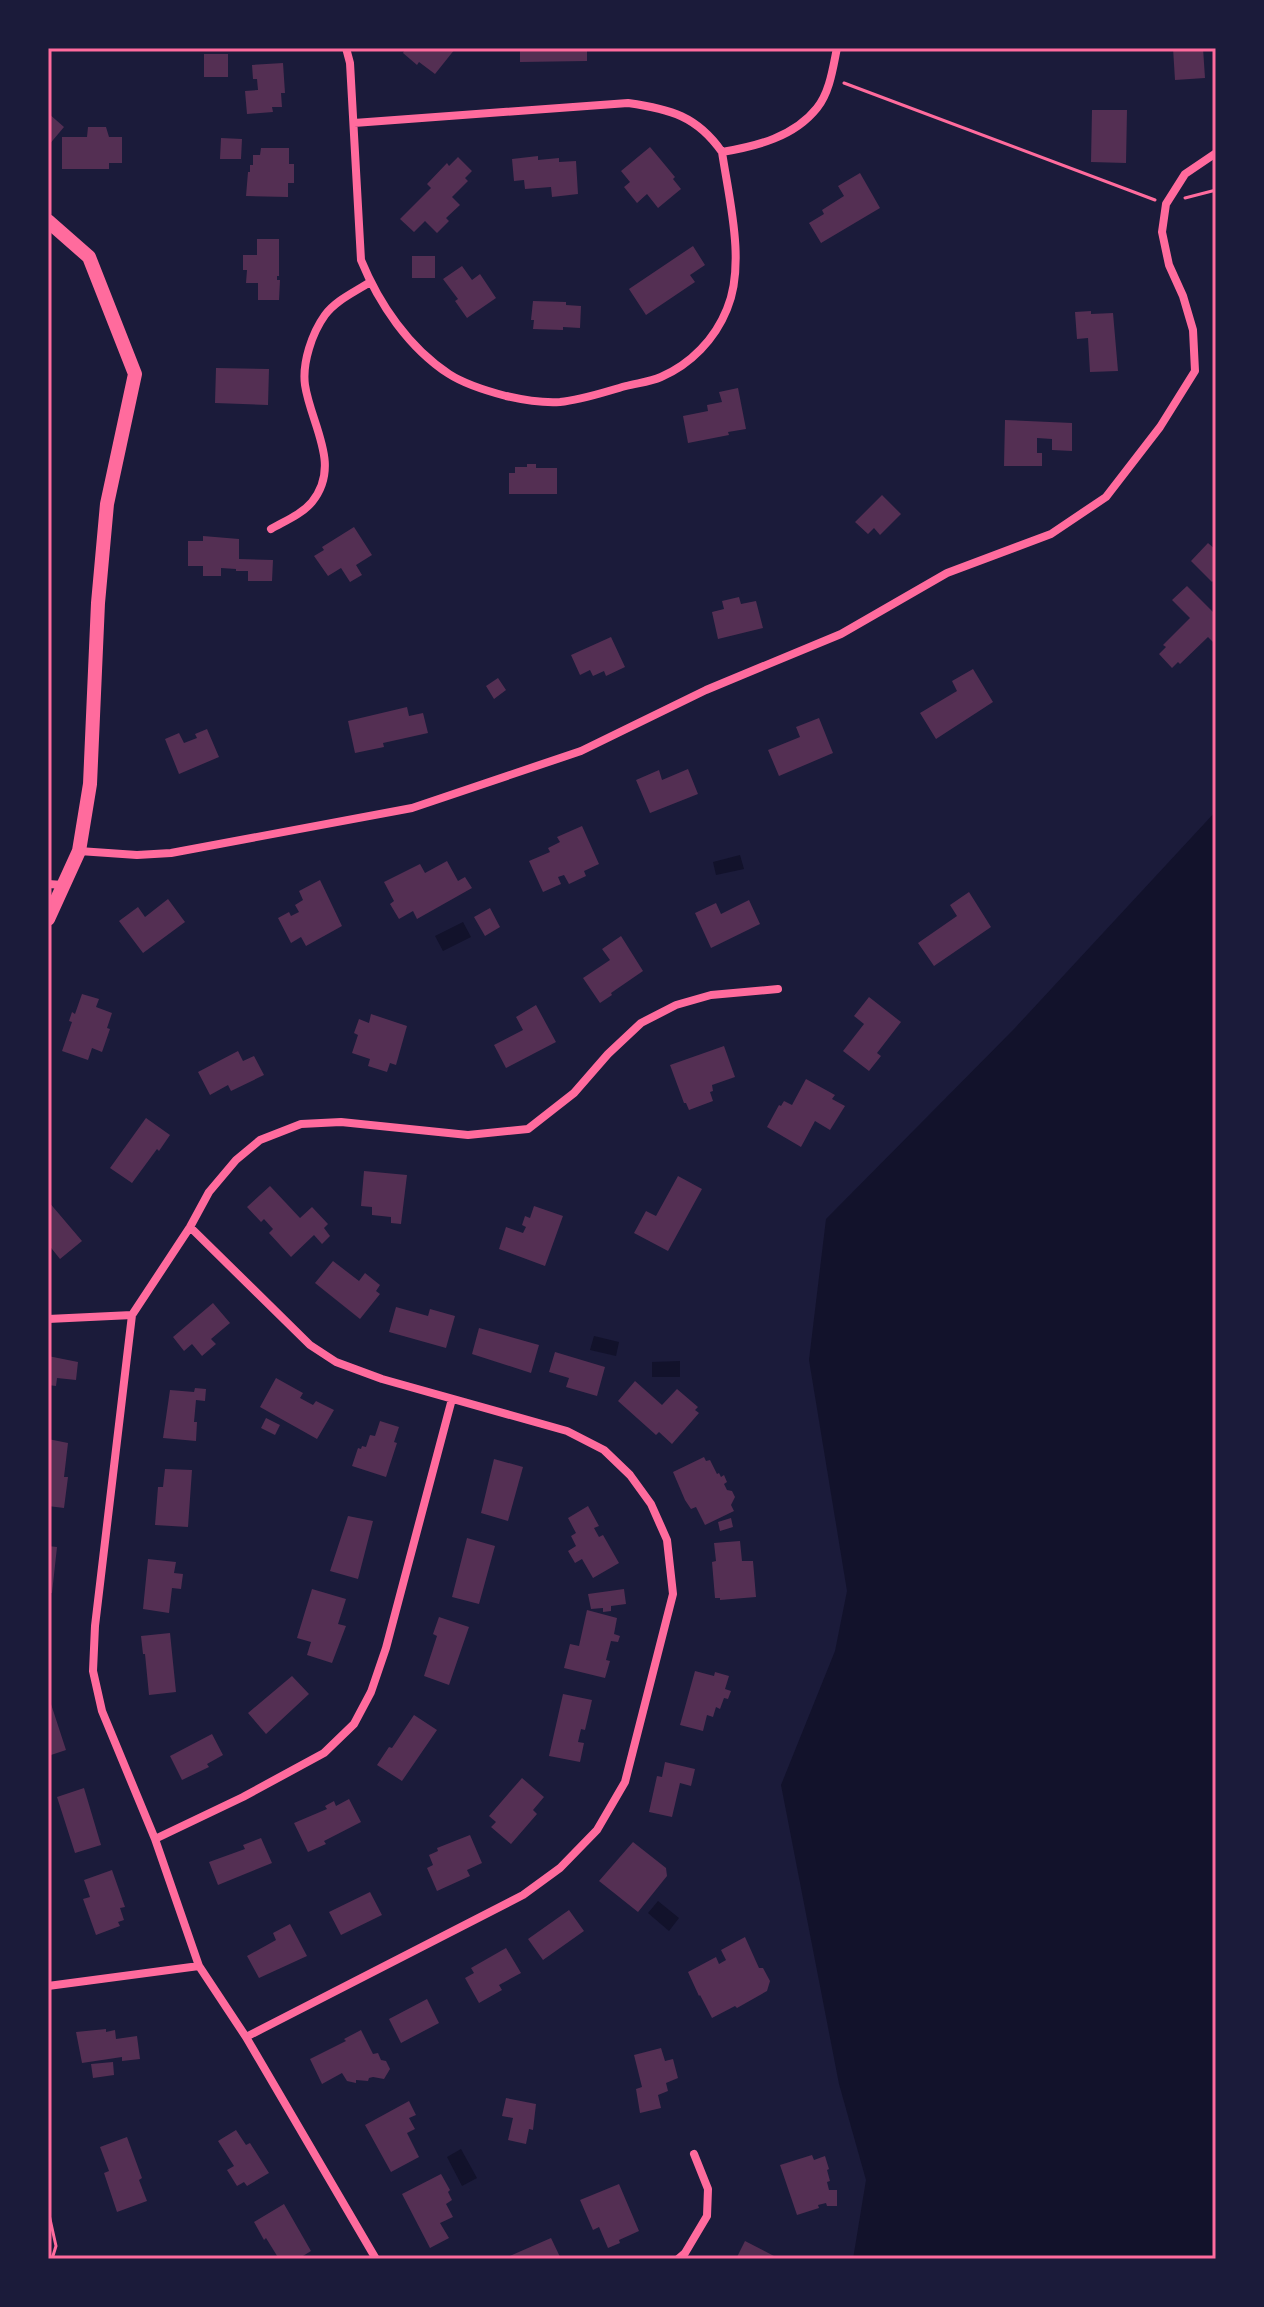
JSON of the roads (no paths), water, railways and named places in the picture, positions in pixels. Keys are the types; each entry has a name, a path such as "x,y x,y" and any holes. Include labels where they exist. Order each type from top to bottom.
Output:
{"street":[{"path":"346,48 350,63 361,260 370,282 391,316 422,352 451,375 488,391 525,401 560,402 591,396 660,377 692,359 715,333 729,307 736,244 722,152 710,135 686,117 659,107 628,103 354,123"},
{"path":"722,152 759,145 792,130 818,107 831,78 837,48"},
{"path":"79,851 137,855 171,853 412,808 503,779 581,751 706,690 841,634 947,573 1051,534 1106,497 1160,427 1195,371 1193,330 1169,265 1162,232 1166,204 1185,174 1216,153"},
{"path":"48,221 89,257 135,374 107,504 98,603 90,784 79,851 56,885 48,919"},
{"path":"271,529 305,509 313,500 326,472 326,454 313,419 305,382 311,341 326,315 340,301 370,282"},
{"path":"376,2259 246,2037 199,1966 155,1839 102,1711 93,1671 95,1626 132,1315 190,1227 209,1192 236,1160 260,1140 301,1124 341,1122 468,1135 528,1129 574,1093 608,1054 641,1023 676,1005 711,995 778,989"},
{"path":"190,1227 310,1345 336,1362 382,1379 567,1431 604,1450 630,1475 651,1504 667,1540 673,1594 625,1782 597,1830 560,1868 523,1895 246,2037"},
{"path":"48,1319 132,1315"},
{"path":"155,1839 243,1797 324,1753 354,1724 371,1692 386,1648 452,1399"},
{"path":"48,1986 199,1966"},
{"path":"678,2259 685,2253 707,2216 708,2189 694,2154"}]}
